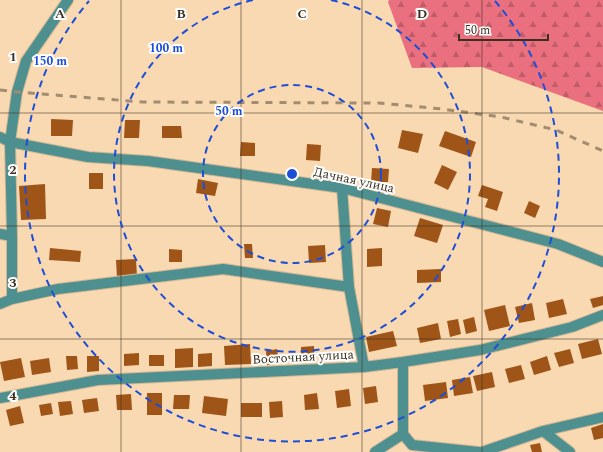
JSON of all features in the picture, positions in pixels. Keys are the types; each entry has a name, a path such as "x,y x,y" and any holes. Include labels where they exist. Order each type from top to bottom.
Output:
{"street":[{"path":"12,299 10,142 17,92 26,61 68,0"},
{"name":"Дачная улица","path":"0,137 10,142 88,157 148,161 342,188 558,244 603,262"},
{"path":"342,188 349,287 364,367"},
{"path":"0,234 12,236"},
{"path":"0,304 12,299 58,289 223,269 349,287"},
{"name":"Восточная улица","path":"0,398 98,380 364,367 403,362 480,350 572,328 603,315"},
{"path":"403,362 403,434 413,448 480,452 543,430 603,418"},
{"path":"543,430 570,452"},
{"path":"375,452 403,434"}],"green space":[{"path":"389,0 603,0 603,111 482,67 412,68 388,2"}],"building":[{"path":"51,119 73,120 72,136 51,136"},
{"path":"125,120 140,120 139,138 124,138"},
{"path":"162,126 181,126 182,138 162,138"},
{"path":"402,130 423,134 418,153 398,148"},
{"path":"445,131 476,142 471,157 439,146"},
{"path":"241,142 255,143 255,156 240,156"},
{"path":"307,144 321,145 320,161 306,160"},
{"path":"442,165 457,172 448,190 434,183"},
{"path":"372,168 389,169 388,182 371,182"},
{"path":"89,173 103,173 103,189 89,189"},
{"path":"198,179 218,183 215,196 196,193"},
{"path":"45,184 46,219 21,220 19,186"},
{"path":"482,185 503,192 497,211 485,207 488,199 478,196"},
{"path":"529,201 540,206 535,218 524,213"},
{"path":"377,208 391,211 388,227 373,224"},
{"path":"420,218 443,225 437,243 414,236"},
{"path":"244,244 252,244 253,258 245,258"},
{"path":"325,245 326,262 309,263 308,246"},
{"path":"50,248 81,251 80,262 49,260"},
{"path":"382,248 382,266 367,267 367,249"},
{"path":"169,249 182,250 182,262 169,262"},
{"path":"136,259 137,277 117,278 116,260"},
{"path":"441,269 441,282 417,283 417,270"},
{"path":"603,296 603,305 593,308 590,299"},
{"path":"563,299 567,314 549,318 546,303"},
{"path":"532,303 535,320 519,323 515,307"},
{"path":"505,305 510,326 489,331 484,310"},
{"path":"474,317 477,331 466,334 463,320"},
{"path":"458,319 461,334 450,337 447,321"},
{"path":"438,323 441,339 420,343 417,328"},
{"path":"393,331 397,346 369,352 366,337"},
{"path":"598,339 602,354 582,359 578,344"},
{"path":"250,344 251,364 225,365 224,346"},
{"path":"314,346 315,360 301,361 301,347"},
{"path":"193,348 193,367 175,368 175,349"},
{"path":"277,349 279,363 267,365 266,351"},
{"path":"570,349 574,363 559,367 554,353"},
{"path":"139,353 139,365 124,366 124,354"},
{"path":"212,353 212,366 198,367 198,354"},
{"path":"149,355 164,355 164,366 149,366"},
{"path":"66,356 77,356 78,369 67,370"},
{"path":"87,356 99,356 99,371 87,372"},
{"path":"547,356 551,370 534,375 530,362"},
{"path":"21,358 25,377 4,381 0,362"},
{"path":"49,358 51,372 32,375 30,361"},
{"path":"521,365 525,379 509,383 505,369"},
{"path":"492,372 495,387 477,391 473,376"},
{"path":"470,377 473,393 454,396 452,380"},
{"path":"446,382 448,398 425,401 423,385"},
{"path":"376,386 378,402 365,404 363,388"},
{"path":"349,389 351,406 337,408 335,391"},
{"path":"147,393 162,393 162,415 147,415"},
{"path":"317,393 319,409 305,410 304,395"},
{"path":"131,394 132,410 117,410 116,395"},
{"path":"174,395 190,395 189,409 173,409"},
{"path":"204,396 228,399 226,416 202,413"},
{"path":"97,398 99,411 84,413 82,400"},
{"path":"71,401 73,414 60,416 58,402"},
{"path":"282,401 283,417 270,418 269,402"},
{"path":"51,403 53,414 41,416 39,405"},
{"path":"241,403 262,403 262,417 241,417"},
{"path":"20,406 24,423 10,426 6,410"},
{"path":"603,424 603,438 594,440 591,428"},
{"path":"540,443 542,452 532,452 530,445"}],"railway":[{"path":"0,90 142,102 379,103 442,109 501,117 556,130 603,151"}]}
